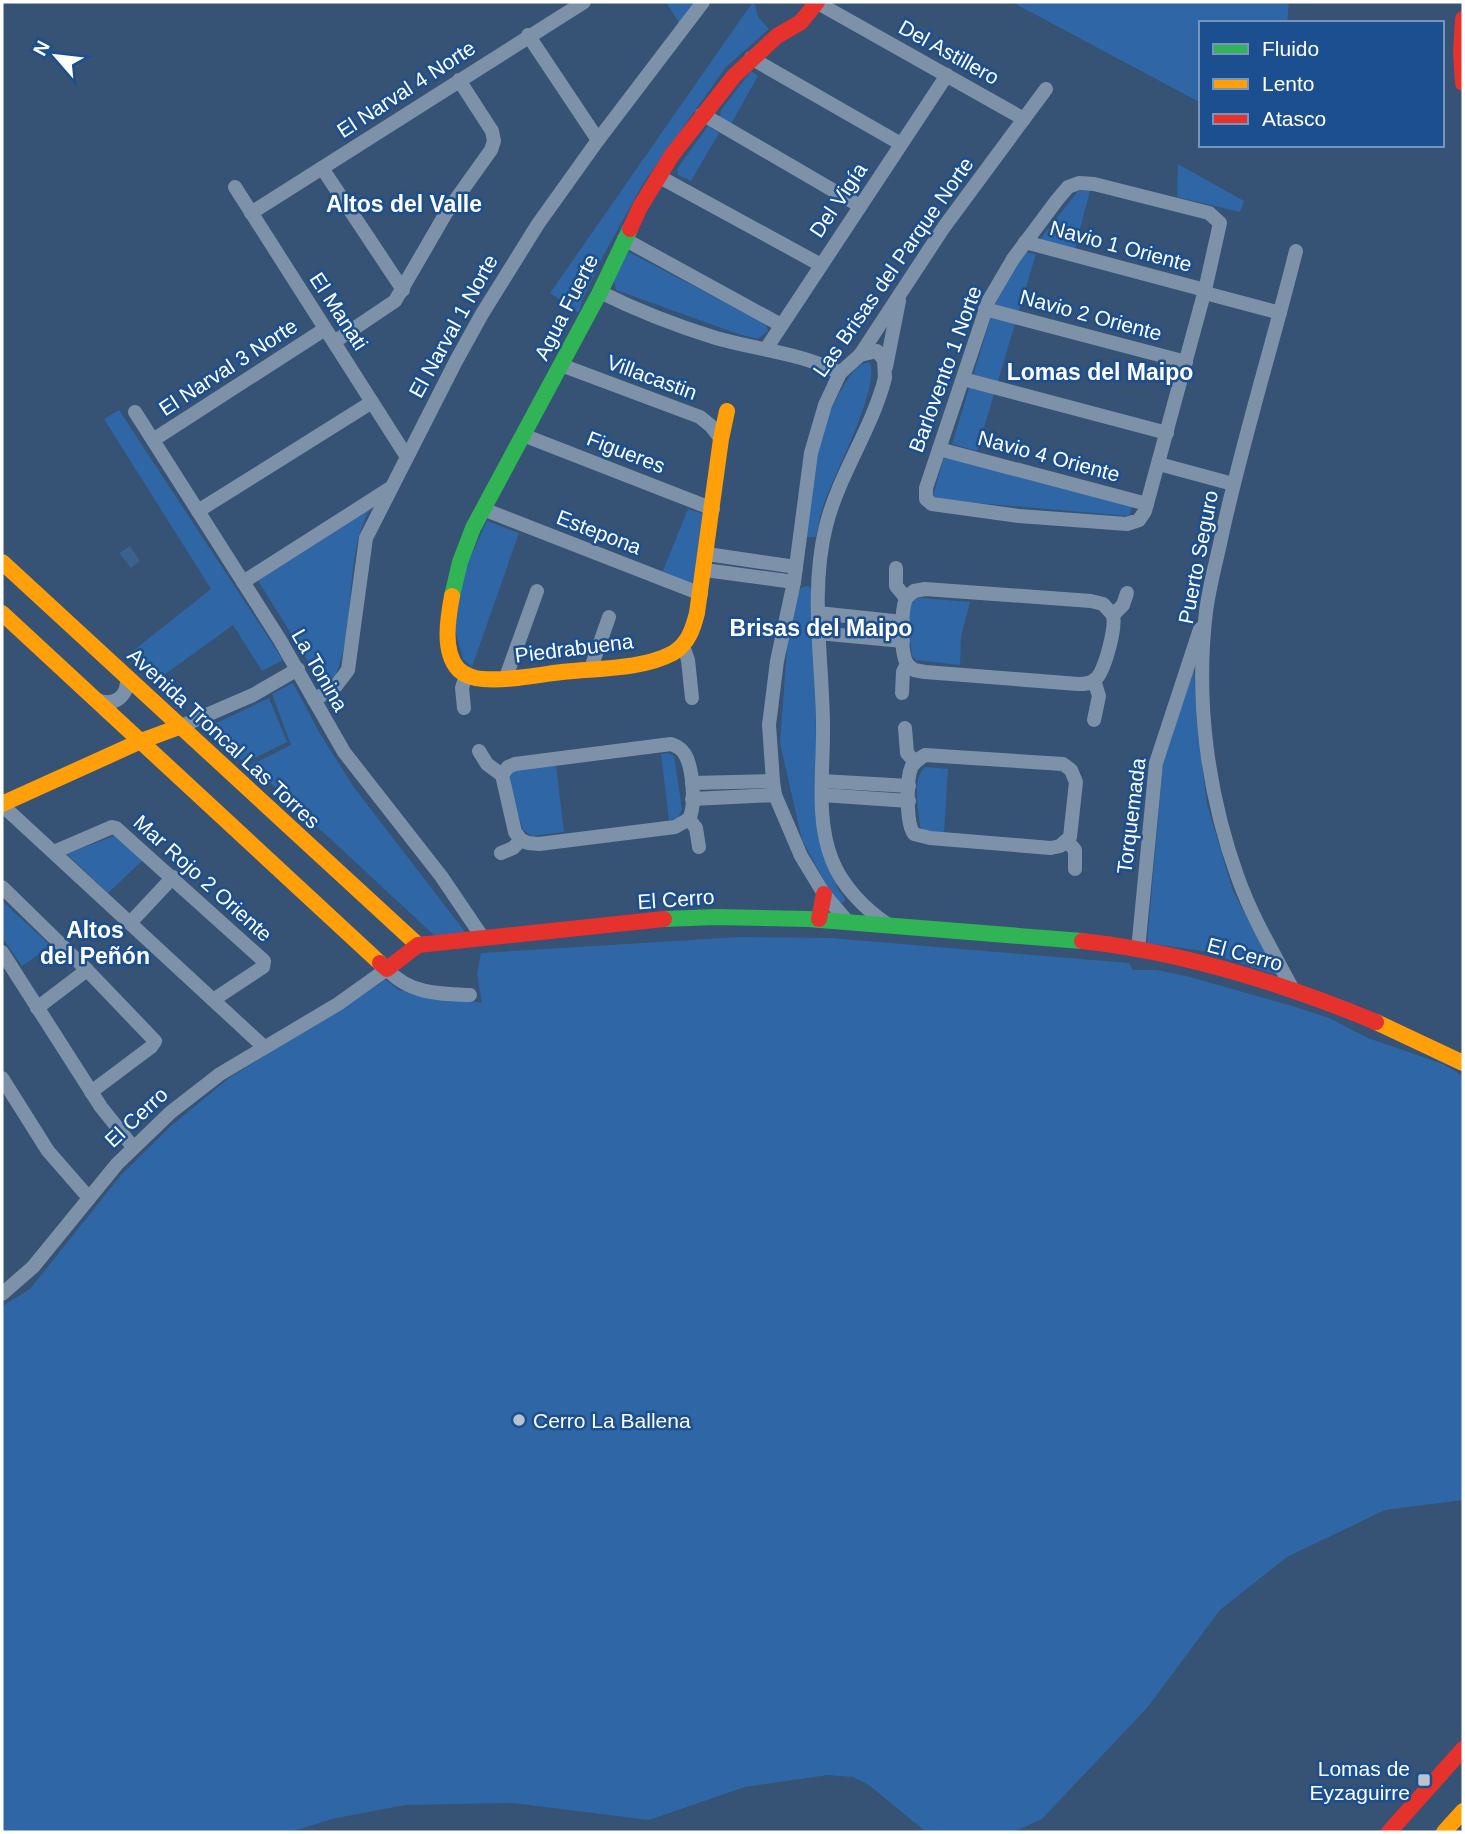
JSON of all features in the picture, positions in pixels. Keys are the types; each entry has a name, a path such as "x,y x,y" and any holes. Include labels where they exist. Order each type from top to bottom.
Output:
{"street":[{"name":"El Narval 4 Norte","path":"251,213 584,2"},
{"name":"El Narval 1 Norte","path":"314,700 335,687 348,670 366,538 482,314 538,224 703,2"},
{"name":"Agua Fuerte","path":"466,675 460,670 451,653 448,635 450,604 461,555 483,509 659,176 702,114 751,58 776,36 801,22 816,2"},
{"name":"Del Astillero","path":"816,2 1024,119"},
{"path":"1463,19 1463,83"},
{"path":"528,35 598,140"},
{"path":"751,58 901,144"},
{"name":"Del Vigía","path":"766,349 947,75"},
{"path":"334,342 387,309 403,290 446,213 493,146 492,131 459,80"},
{"name":"Las Brisas del Parque Norte","path":"847,921 824,894 801,856 774,788 769,725 777,661 795,575 811,453 825,405 840,373 860,355 944,227 1046,89"},
{"path":"702,114 860,206"},
{"path":"322,168 403,290"},
{"path":"659,176 821,265"},
{"name":"Barlovento 1 Norte","path":"1147,504 1139,520 1128,524 940,507 926,499 926,488 985,309 995,288 1025,242 1068,187 1079,183 1094,184 1209,213 1219,220 1221,227 1205,292"},
{"name":"El Manati","path":"235,187 407,457"},
{"path":"624,239 781,325"},
{"name":"Navio 1 Oriente","path":"1025,242 1280,313"},
{"name":"Puerto Seguro","path":"1292,988 1245,895 1225,838 1207,751 1203,702 1206,611 1233,484 1297,251"},
{"path":"600,292 716,338 816,361 840,373"},
{"path":"888,925 871,913 845,883 832,862 825,838 818,613 821,548 827,522 883,387 900,292"},
{"path":"1147,504 1205,292"},
{"name":"Navio 2 Oriente","path":"985,309 1186,362"},
{"name":"El Narval 3 Norte","path":"153,440 326,329"},
{"path":"860,355 877,351 884,360 886,369"},
{"name":"Villacastin","path":"561,365 699,417 711,426 721,439"},
{"path":"963,379 1167,433"},
{"path":"198,511 372,402"},
{"path":"692,698 690,671 683,646 691,634 701,594 727,411"},
{"name":"La Tonina","path":"135,412 298,669 352,765 441,876 483,938"},
{"name":"Figueres","path":"523,435 713,509"},
{"name":"Navio 4 Oriente","path":"939,449 1147,504"},
{"path":"1159,464 1233,484"},
{"path":"243,582 390,488"},
{"name":"Estepona","path":"483,509 701,594"},
{"name":"Avenida Troncal Las Torres","path":"2,562 418,945"},
{"path":"706,562 795,575"},
{"path":"896,568 895,586 906,598"},
{"path":"925,589 1091,601 1103,604 1113,615 1114,624 1105,661 1094,680 1078,684 925,672 914,670 903,655 906,598 914,591 925,589"},
{"path":"506,677 537,592"},
{"path":"1113,615 1123,605 1127,593"},
{"name":"Torquemada","path":"1138,950 1156,763 1206,611"},
{"path":"2,613 387,970 406,984 426,992 470,995"},
{"path":"818,613 903,622"},
{"path":"591,668 609,617"},
{"path":"818,633 903,641"},
{"name":"Piedrabuena","path":"466,675 479,679 591,668 656,659 683,646"},
{"path":"902,693 903,672 907,664"},
{"path":"264,1047 2,804 141,741 253,695 298,669"},
{"path":"464,708 462,688 466,675"},
{"path":"96,700 111,703 121,698 127,689 127,678"},
{"path":"1094,680 1099,695 1094,720"},
{"path":"905,728 907,753 915,762"},
{"path":"479,751 487,764 502,775 515,832 521,840 534,844 675,827 690,819 692,814 692,783 687,757 680,748 671,744 515,764 508,767 502,775"},
{"path":"1069,839 1051,848 918,836 909,823 910,774 915,762 922,756 930,755 1063,764 1071,770 1076,782 1069,839 1075,850 1075,869"},
{"path":"692,783 774,788"},
{"path":"822,788 909,786"},
{"path":"692,799 774,788"},
{"path":"822,788 909,801"},
{"path":"690,819 696,828 699,847"},
{"name":"Mar Rojo 2 Oriente","path":"54,852 112,827 119,830 173,877 264,964 260,970 213,1000"},
{"path":"501,853 513,848 521,840"},
{"path":"130,923 173,877"},
{"path":"2,887 155,1041 151,1047 91,1092"},
{"path":"819,919 824,894"},
{"name":"El Cerro","path":"2,1294 33,1267 133,1147 195,1092 264,1047 338,1004 418,945 684,919 819,919 1049,939 1138,950 1250,975 1292,988 1394,1030 1463,1063"},
{"path":"2,953 91,1092 133,1147"},
{"path":"37,1008 87,970"},
{"path":"2,1078 48,1151 89,1198"},
{"path":"1389,1832 1399,1825 1463,1749"},
{"path":"1444,1832 1463,1811"}],"shaded area":[{"path":"666,2 694,2 679,23"},
{"path":"1012,2 1289,2 1287,21 1199,21 1199,102"},
{"path":"752,3 758,17 769,29 726,67 644,182 601,260 579,313 550,293"},
{"path":"751,71 758,76 731,124 720,117 721,110"},
{"path":"708,126 719,133 691,181 678,175 677,169"},
{"path":"1178,164 1244,201 1240,212 1177,197"},
{"path":"1078,191 1090,191 1074,252 1037,243"},
{"path":"627,251 766,324 768,331 758,339 738,334 616,290 614,280"},
{"path":"1025,252 1036,254 977,451 952,444 995,304"},
{"path":"864,363 870,363 871,376 862,413 827,496 816,537 804,537 815,460 826,423 847,380"},
{"path":"119,410 283,660 262,671 233,625 157,680 129,654 211,589 104,419"},
{"path":"944,457 1133,505 1129,516 942,500 933,496"},
{"path":"372,505 362,525 356,547 342,658 334,679 323,685 257,579"},
{"path":"688,509 704,514 693,584 662,573"},
{"path":"487,521 519,533 472,667 463,659 455,630 463,573"},
{"path":"130,546 140,561 131,568 119,553"},
{"path":"809,586 813,591 818,838 838,889 846,900 838,906 802,840 780,743 787,647 796,595 802,587"},
{"path":"910,597 970,602 961,637 960,665 916,660 912,656 906,607"},
{"path":"1193,649 1197,724 1207,804 1233,891 1277,975 1203,951 1147,943 1163,762"},
{"path":"293,683 319,732 353,786 466,933 436,937 251,765 291,745 272,694"},
{"path":"269,698 287,742 245,763 210,733 210,726"},
{"path":"661,754 674,756 682,809 678,818 669,820"},
{"path":"556,765 564,832 532,836 523,830 508,780 510,774 515,770"},
{"path":"925,767 948,769 944,833 924,830 920,826 917,786"},
{"path":"114,836 143,860 108,893 67,854"},
{"path":"2,901 51,946 22,966 2,937"},
{"path":"739,937 831,938 1129,963 1133,970 1157,970 1190,977 1329,1018 1368,1038 1443,1064 1463,1076 1463,1500 1385,1510 1287,1557 1220,1610 1147,1708 1042,1819 1013,1832 926,1832 869,1785 853,1777 828,1775 745,1787 649,1820 513,1803 405,1805 332,1819 290,1832 2,1832 2,1306 30,1289 121,1175 171,1126 229,1078 384,979 399,990 482,1003 477,974 481,953"}],"traffic: fast":[{"path":"452,596 460,562 473,528 600,292 630,229"},
{"path":"664,919 808,919 1082,941"}],"traffic: slow":[{"path":"452,596 448,644 453,662 463,673 480,679 619,667 647,663 673,653 689,636 697,613 727,411"},
{"path":"2,562 418,945"},
{"path":"2,613 380,963"},
{"path":"2,804 141,741 179,727"},
{"path":"1376,1022 1463,1063"},
{"path":"1444,1832 1463,1811"}],"traffic: jam":[{"path":"630,229 640,207 672,155 734,76 777,36 801,22 817,2"},
{"path":"1463,19 1463,83"},
{"path":"819,919 824,894"},
{"path":"380,963 387,969 418,945 664,919"},
{"path":"1082,941 1157,953 1232,971 1305,994 1376,1022"},
{"path":"1389,1832 1463,1749"}],"place":[{"name":"Cerro La Ballena","path":"519,1420"},
{"name":"Lomas de Eyzaguirre","path":"1424,1780"}],"district":[{"name":"Altos del Valle","path":"404,204"},
{"name":"Lomas del Maipo","path":"1100,372"},
{"name":"Brisas del Maipo","path":"821,628"},
{"name":"Altos del Peñón","path":"95,943"}]}
